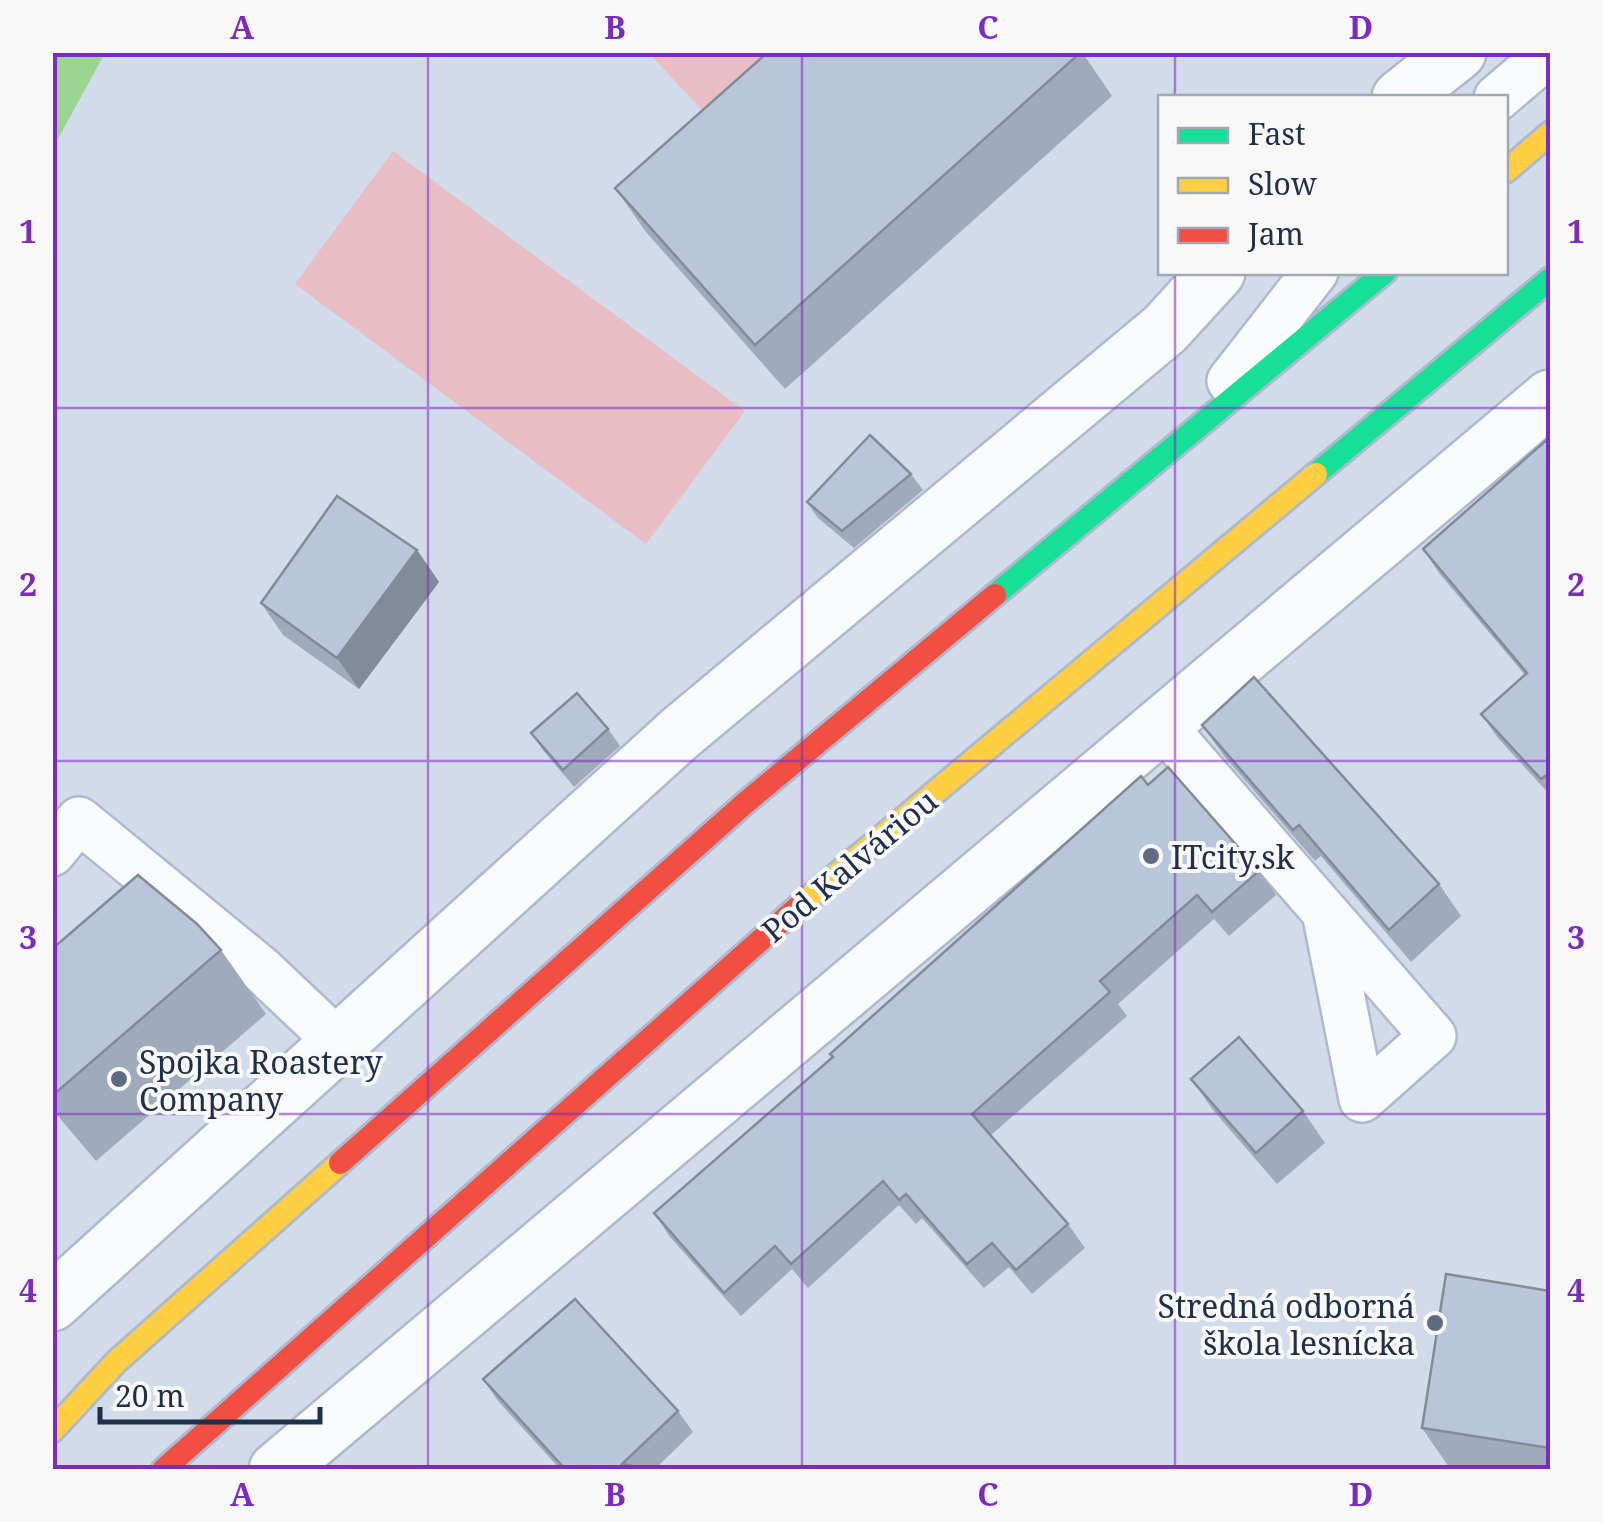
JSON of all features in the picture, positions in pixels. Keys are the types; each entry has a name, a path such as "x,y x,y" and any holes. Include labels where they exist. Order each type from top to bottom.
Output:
{"main road":[{"path":"1508,169 1550,133"},
{"path":"52,1431 116,1362 744,804 1381,275"},
{"name":"Pod Kalváriou","path":"163,1470 825,884 1550,278"}],"street":[{"path":"1404,95 1458,52"},
{"path":"52,1303 679,734 1164,328 1214,275"},
{"path":"277,1470 1550,398"}],"lane":[{"path":"1501,95 1550,54"},
{"path":"1186,437 1313,275"},
{"path":"1162,725 1324,912"},
{"path":"52,854 79,820 262,970 339,1044"}],"shaded area":[{"path":"52,53 105,53 53,148"},
{"path":"649,53 755,53 767,65 709,118"},
{"path":"393,151 745,411 646,544 295,284"}],"building":[{"path":"768,52 1081,52 755,345 615,188"},
{"path":"870,435 911,474 842,531 807,502"},
{"path":"1550,437 1550,782 1545,776 1541,779 1481,714 1527,673 1423,549"},
{"path":"337,496 417,550 337,658 261,603"},
{"path":"1254,677 1439,884 1389,930 1299,825 1293,830 1202,725"},
{"path":"577,693 608,729 563,770 531,733"},
{"path":"1168,767 1259,871 1212,912 1197,895 1100,981 1110,992 972,1114 1068,1224 1016,1270 992,1243 967,1264 906,1194 899,1200 883,1181 791,1264 775,1246 724,1293 654,1213 833,1057 830,1054 1141,776 1148,785"},
{"path":"138,875 197,924 221,950 52,1096 52,949"},
{"path":"1239,1037 1303,1111 1256,1153 1191,1079"},
{"path":"1446,1274 1550,1291 1550,1448 1422,1428"},
{"path":"575,1299 678,1411 622,1464 654,1470 566,1470 483,1379"}],"traffic: fast":[{"path":"995,595 1381,275"},
{"path":"1316,474 1550,279"}],"traffic: slow":[{"path":"1508,169 1550,133"},
{"path":"799,906 1316,474"},
{"path":"52,1431 116,1362 340,1163"}],"traffic: jam":[{"path":"340,1163 744,804 995,595"},
{"path":"163,1470 799,906"}],"place":[{"name":"ITcity.sk","path":"1151,856"},
{"name":"Spojka Roastery Company","path":"119,1079"},
{"name":"Stredná odborná škola lesnícka","path":"1435,1323"}]}
